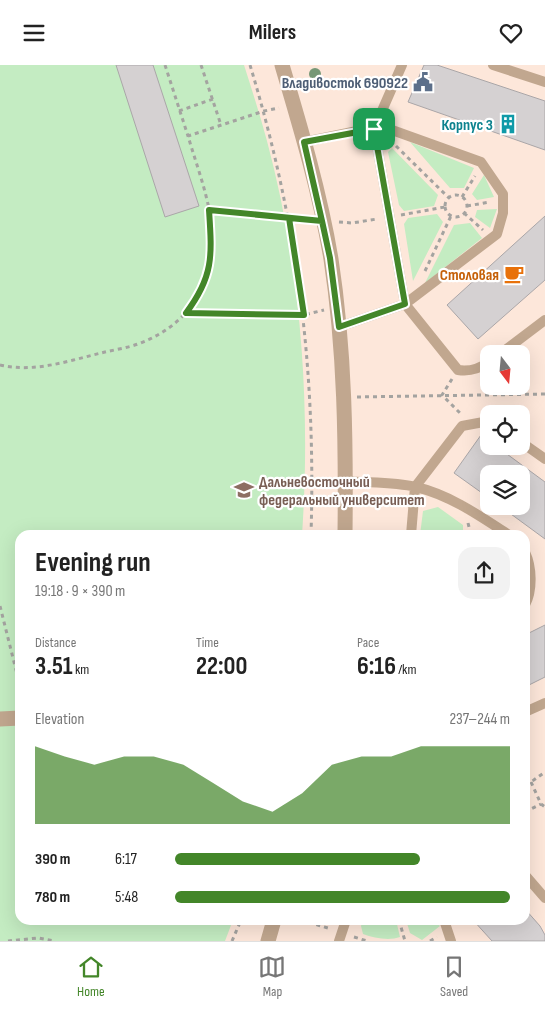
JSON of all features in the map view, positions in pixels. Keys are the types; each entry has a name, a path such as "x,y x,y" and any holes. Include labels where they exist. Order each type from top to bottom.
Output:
{"street":[{"path":"282,65 304,142 330,258 339,327 344,397 345,530"},
{"path":"0,719 15,718"},
{"path":"268,941 273,925"}],"lane":[{"path":"402,65 374,129 405,304 458,370 467,371 480,368"},
{"path":"493,65 545,82"},
{"path":"304,142 374,129 392,130 483,164 503,194 503,213 497,233 491,238 405,304 339,327"},
{"path":"512,345 545,320"},
{"path":"411,530 414,487 462,426 480,422"},
{"path":"530,448 545,459"},
{"path":"346,481 414,487 466,507 501,530"},
{"path":"530,563 530,584"},
{"path":"530,710 545,703"},
{"path":"530,881 545,898"},
{"path":"341,937 345,925"},
{"path":"446,925 451,941"}],"path":[{"path":"0,365 12,368 44,367 138,344 161,333 186,313 201,294 207,276 211,243 209,210 188,136 164,65"},
{"path":"201,65 221,125"},
{"path":"250,65 264,111 289,218 304,315 311,393 311,530"},
{"path":"179,111 213,99"},
{"path":"188,136 264,111 294,105"},
{"path":"389,146 394,145 449,198"},
{"path":"462,197 483,164"},
{"path":"456,195 462,197 467,207 464,213 458,217 451,216 445,207 449,198 456,195"},
{"path":"467,207 503,199"},
{"path":"209,210 322,221"},
{"path":"464,213 491,238"},
{"path":"421,279 451,216"},
{"path":"186,313 304,315"},
{"path":"442,395 458,370"},
{"path":"344,397 545,394"},
{"path":"442,395 471,424"},
{"path":"0,608 15,666"},
{"path":"545,772 531,781 541,804 545,807"},
{"path":"530,810 541,804"},
{"path":"232,941 239,925"},
{"path":"313,925 341,937"},
{"path":"401,925 404,941"},
{"path":"8,941 38,938 54,941"}],"shaded area":[{"name":"Дальневосточный федеральный университет","path":"0,65 545,65 545,941 0,941"}],"green space":[{"path":"0,65 244,65 259,112 279,189 295,287 304,386 305,436 302,530 15,530 15,925 231,925 225,941 0,941"},
{"path":"410,142 474,168 464,188 450,188"},
{"path":"392,148 438,195 434,206 404,211 399,205 388,152"},
{"path":"484,175 494,197 477,200 472,194"},
{"path":"497,209 490,228 475,217 477,210"},
{"path":"437,214 443,222 413,281 404,224 408,218"},
{"path":"470,223 482,238 425,283 454,225"},
{"path":"438,507 463,525 463,530 421,530 423,511"},
{"path":"397,925 400,937 391,939 372,937 363,934 361,926"},
{"path":"408,925 440,926 422,940 410,933"}],"building":[{"path":"116,65 153,65 199,206 165,217"},
{"name":"Корпус 3","path":"424,65 437,65 545,101 545,150 408,102"},
{"path":"545,216 545,280 478,339 447,305"},
{"path":"480,436 480,455 508,455 522,465 480,465 480,492 454,473"},
{"path":"530,471 545,482 545,539 512,515 530,515"},
{"path":"545,625 545,677 530,684 530,632"},
{"path":"530,915 545,935 545,941 492,941 478,925 530,925"}],"place":[{"name":"Владивосток 690922","path":"423,82"},
{"name":"Корпус 3","path":"508,124"},
{"name":"Столовая","path":"514,274"},
{"name":"Дальневосточный федеральный университет","path":"244,490"}],"route":[{"path":"374,129 304,142 314,175 322,221 209,210 211,243 207,276 201,294 186,313 304,315 289,218 322,221 330,258 339,327 405,304 374,129"}]}
